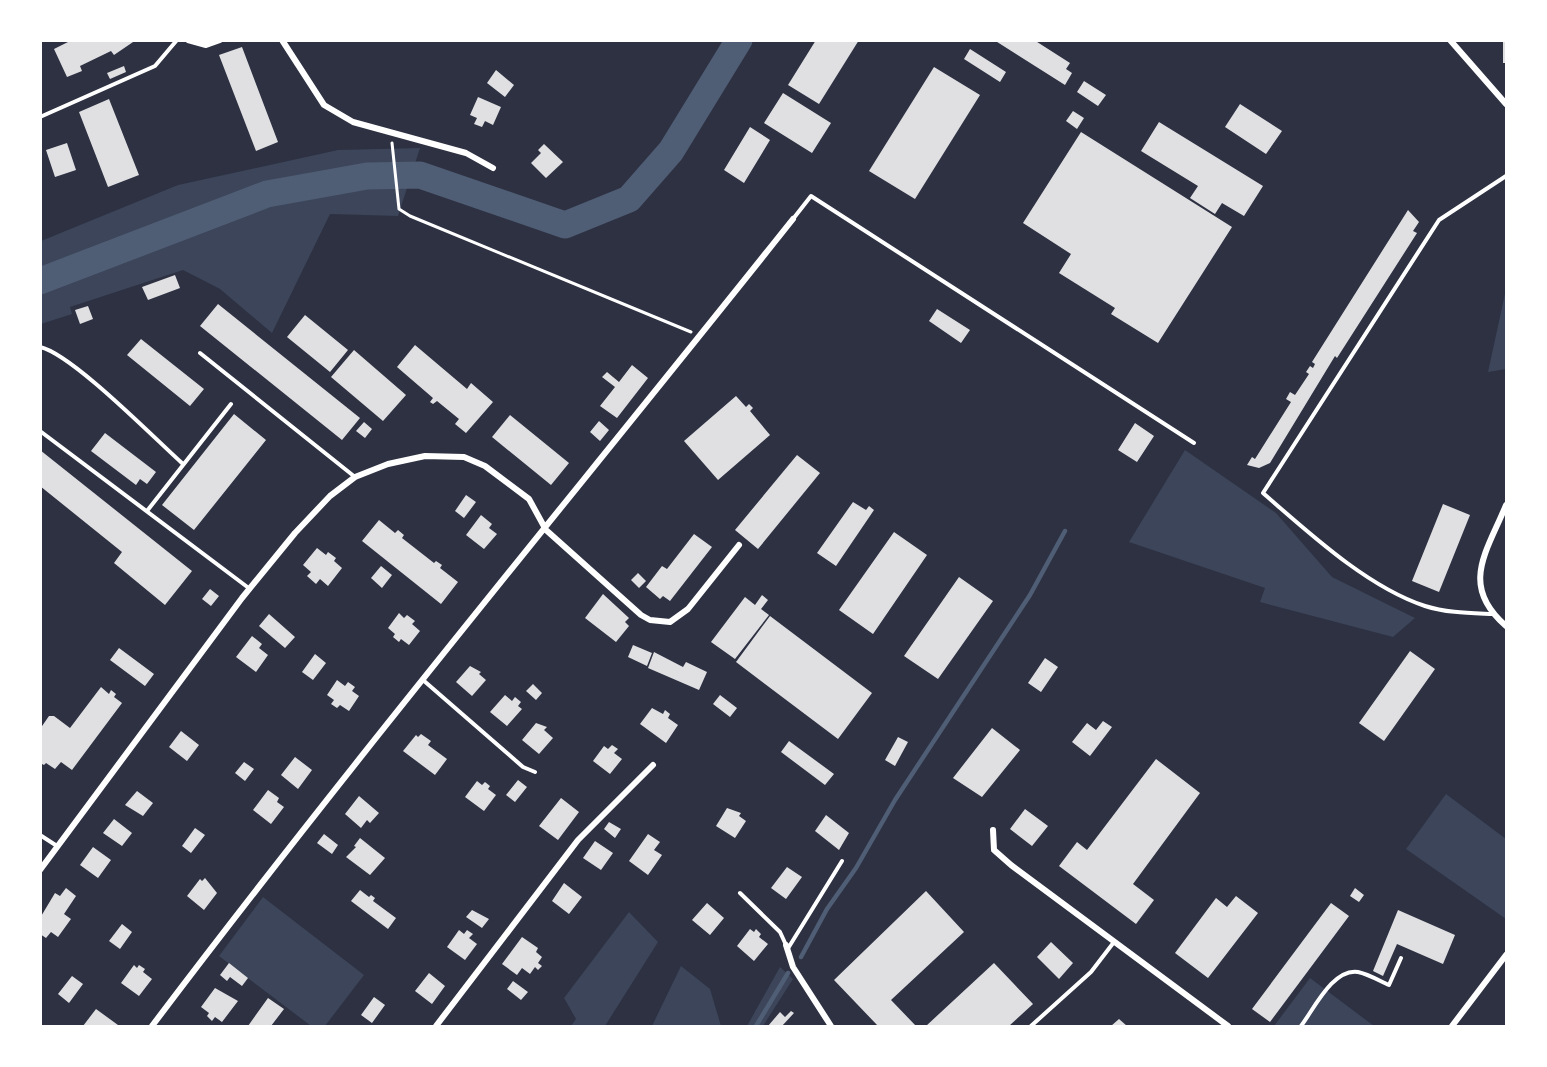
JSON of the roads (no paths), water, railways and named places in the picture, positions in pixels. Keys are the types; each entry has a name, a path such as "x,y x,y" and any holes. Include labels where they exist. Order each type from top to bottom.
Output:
{"street":[{"path":"188,40 206,45 220,40"},
{"path":"282,40 324,105 353,122 466,153 493,168"},
{"path":"1450,40 1506,105"},
{"path":"152,1026 292,840 546,530 793,219"},
{"path":"42,865 58,847 250,589 330,496 355,477 388,464 425,456 464,457 485,466 529,499 546,530 641,615 662,622 670,622 688,609 739,545"},
{"path":"1506,505 1479,573 1484,601 1493,614 1506,626"},
{"path":"436,1026 578,840 599,816 653,765"},
{"path":"993,830 994,850 1228,1026"},
{"path":"786,947 793,967 831,1026"},
{"path":"1452,1026 1506,955"}],"lane":[{"path":"40,117 155,66 177,40"},
{"path":"1493,614 1450,611 1398,595 1341,556 1263,493 1439,220 1506,176"},
{"path":"793,219 811,196 1194,443"},
{"path":"40,347 56,353 97,386 183,464"},
{"path":"200,353 355,477"},
{"path":"147,511 231,404"},
{"path":"40,431 250,589"},
{"path":"422,680 523,767 535,772"},
{"path":"40,835 58,847"},
{"path":"786,947 842,861"},
{"path":"740,893 780,932 786,947"},
{"path":"1031,1026 1091,972 1114,942"},
{"path":"1301,1026 1336,979 1347,973 1359,972 1389,985 1401,958"}],"waterway":[{"path":"40,281 267,194 367,176 420,175 565,225 629,199 671,151 739,40"},
{"path":"801,957 827,909 856,868 895,800 1030,595 1065,531"},
{"path":"756,1026 788,973"}]}
